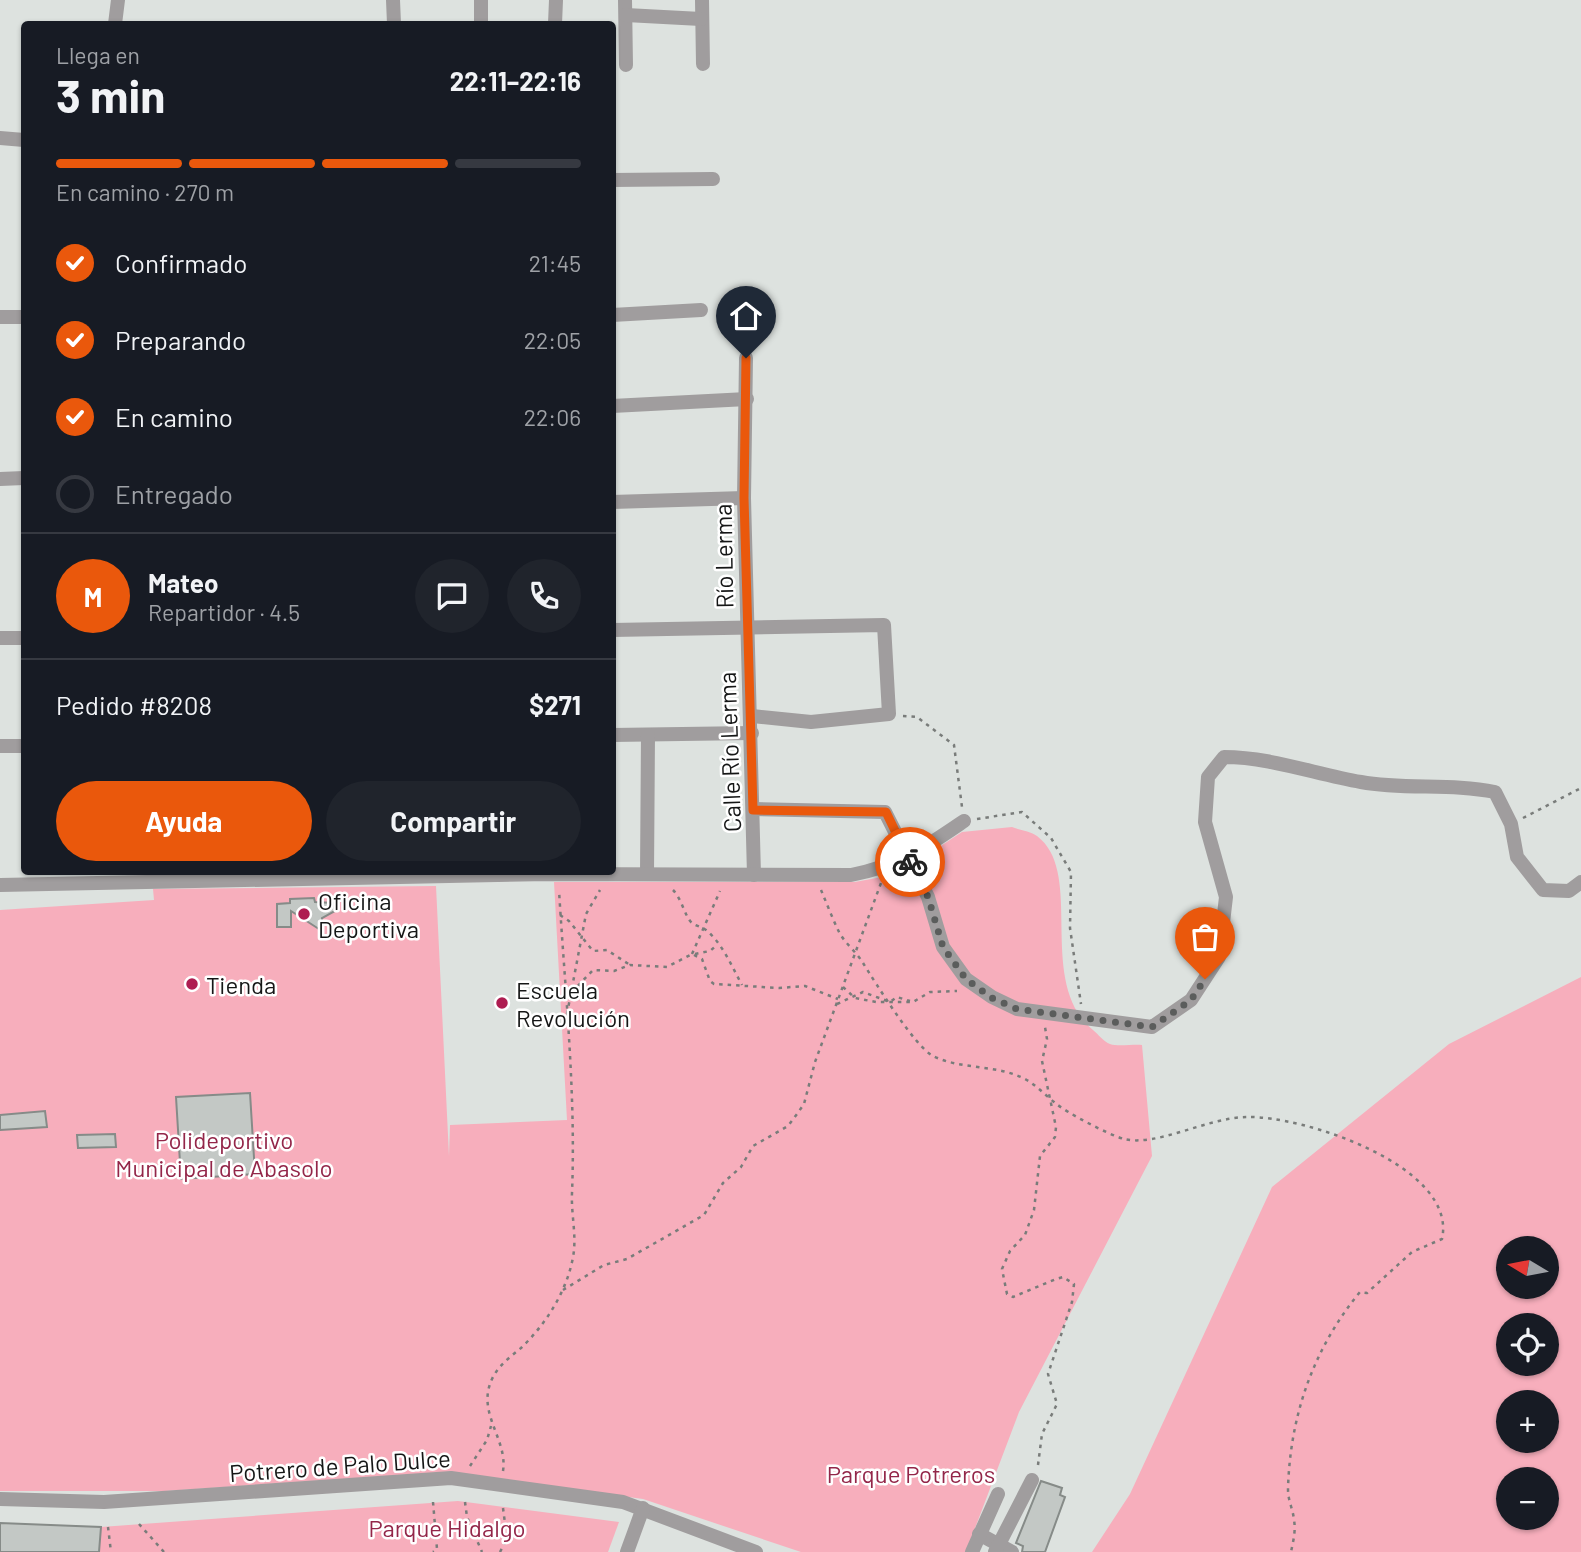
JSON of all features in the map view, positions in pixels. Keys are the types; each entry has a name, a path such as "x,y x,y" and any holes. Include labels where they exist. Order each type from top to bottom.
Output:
{"street":[{"path":"115,21 118,0"},
{"path":"393,0 394,21"},
{"path":"481,0 481,21"},
{"path":"555,21 556,0"},
{"path":"625,0 626,65"},
{"path":"702,0 703,64"},
{"path":"625,15 701,19"},
{"path":"0,138 21,140"},
{"path":"616,180 713,179"},
{"path":"616,315 701,310"},
{"path":"0,317 21,317"},
{"name":"Río Lerma","path":"746,358 744,498 747,628"},
{"path":"616,406 747,399"},
{"path":"0,479 21,478"},
{"path":"616,502 744,498"},
{"path":"616,630 884,625 889,714 811,722 752,716"},
{"name":"Calle Río Lerma","path":"747,628 752,716 754,875"},
{"path":"0,638 21,638"},
{"path":"616,735 752,733"},
{"path":"647,874 648,735"},
{"path":"0,746 21,746"},
{"path":"753,810 886,812 928,897 943,947 966,979 1017,1009 1152,1027 1191,1000 1219,957 1226,897 1205,822 1208,777 1224,757 1248,757 1364,783 1468,786 1495,792 1511,824 1517,857 1543,890 1569,891 1581,882"},
{"path":"616,874 851,875 885,868 908,858 964,821"},
{"path":"0,885 92,878 372,875"},
{"name":"Potrero de Palo Dulce","path":"0,1499 117,1501 451,1478 623,1502 756,1552"},
{"path":"997,1548 1032,1480"},
{"path":"972,1552 998,1494"},
{"path":"627,1552 643,1508"},
{"path":"979,1534 997,1548 1012,1552"}],"path":[{"path":"889,714 917,717 954,745 964,821 1022,812 1051,838 1071,872 1070,928 1084,1018"},
{"path":"1511,824 1581,788"},
{"path":"563,1290 604,1265 627,1259 704,1215 723,1183 741,1167 752,1146 788,1126 800,1110 885,868"},
{"path":"667,874 689,919 702,927 718,944 734,965 742,985"},
{"path":"502,1478 504,1455 491,1426 488,1404 492,1377 533,1335 563,1290 575,1243 560,915 550,875"},
{"path":"566,1017 586,915 606,875"},
{"path":"692,954 702,927 720,895 723,875"},
{"path":"815,875 839,933 928,1053 945,1060 1012,1074 1047,1095 1063,1109 1110,1134 1136,1141 1158,1138 1232,1117 1257,1116 1320,1128 1381,1154 1405,1169 1439,1206 1444,1224 1442,1239 1412,1252 1367,1293 1360,1292 1314,1362 1305,1384 1289,1462 1288,1500 1294,1519 1291,1552"},
{"path":"560,915 569,921 593,951 607,950 630,965"},
{"path":"572,992 593,970 614,971 630,965 667,967 692,954 710,951 718,944"},
{"path":"692,954 702,959 710,982 714,984 805,986 838,1002 863,992 890,1002"},
{"path":"843,987 853,996 890,1002 913,1002 930,992 977,987"},
{"path":"1032,1480 1038,1467 1036,1458 1042,1446 1042,1434 1057,1404 1056,1395 1047,1377 1072,1302 1074,1284 1063,1278 1056,1279 1013,1297 1007,1294 1003,1286 1002,1269 1010,1251 1025,1235 1034,1210 1040,1156 1055,1137 1056,1127 1047,1095 1042,1061 1046,1030 1037,1011"},
{"path":"467,1474 487,1440 491,1426"},
{"path":"433,1502 437,1549 433,1552"},
{"path":"465,1502 467,1517 482,1552"},
{"path":"500,1552 507,1539 503,1508"},
{"path":"139,1524 164,1552"},
{"path":"108,1527 111,1552"}],"green space":[{"path":"1012,827 1037,836 1051,853 1058,875 1067,985 1076,1009 1108,1043 1142,1045 1152,1156 1019,1412 966,1552 801,1552 643,1499 448,1472 165,1491 0,1491 0,910 154,900 153,889 436,886 449,1156 450,1125 567,1120 554,882 855,882 898,874 962,832"},
{"path":"1581,977 1581,1552 1092,1552 1130,1494 1272,1187 1449,1044"},
{"name":"Parque Hidalgo","path":"458,1501 619,1522 608,1552 99,1552 101,1527"}],"building":[{"name":"Oficina Deportiva","path":"314,898 315,902 334,903 335,911 322,918 322,931 291,911 291,927 277,927 277,904 290,903 290,899"},
{"path":"250,1093 255,1174 181,1179 176,1097"},
{"path":"45,1111 47,1127 0,1130 0,1115"},
{"path":"115,1134 116,1147 78,1148 77,1135"},
{"path":"1041,1481 1062,1488 1060,1495 1065,1497 1045,1552 1022,1552 1023,1546 1016,1543"},
{"path":"0,1523 101,1527 99,1552 0,1552"}],"way so far":[{"path":"910,862 928,897 943,947 966,979 992,998 1017,1009 1152,1027 1191,1000 1205,979"}],"place":[{"name":"Oficina Deportiva","path":"304,914"},
{"name":"Tienda","path":"192,984"},
{"name":"Escuela Revolución","path":"502,1003"}],"route":[{"path":"746,358 744,498 753,810 886,812 910,862"}],"park label":[{"name":"Polideportivo Municipal de Abasolo","path":"224,1153"},
{"name":"Parque Potreros","path":"911,1473"}]}
